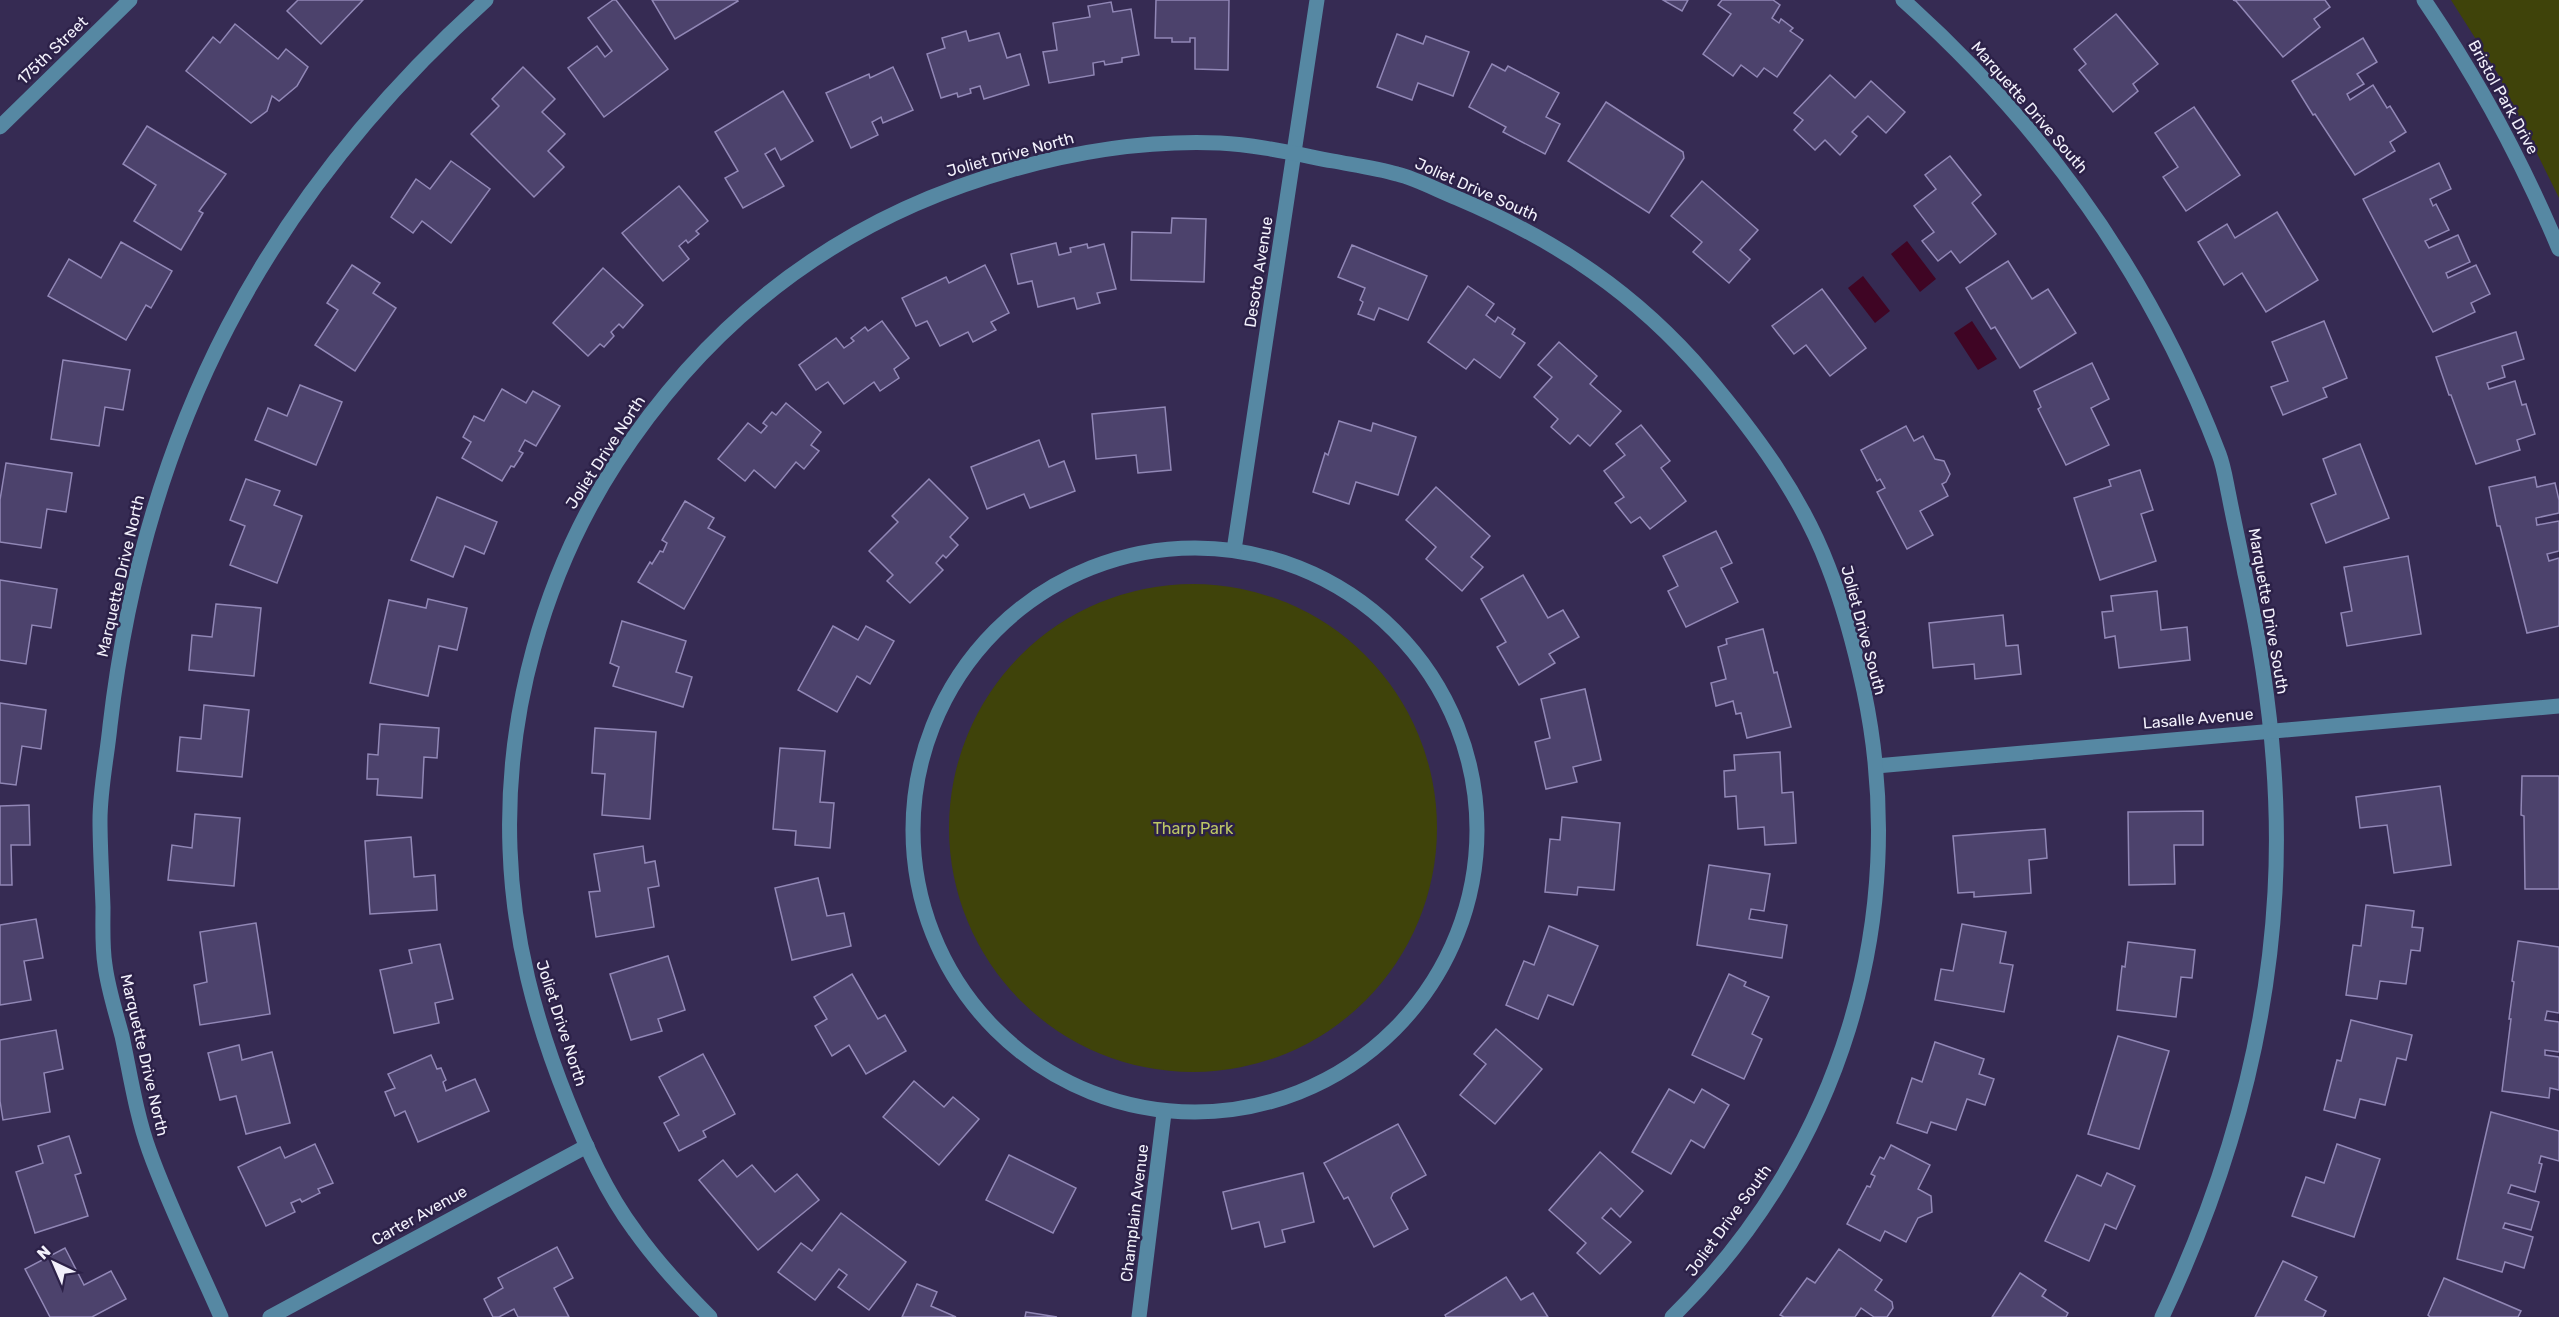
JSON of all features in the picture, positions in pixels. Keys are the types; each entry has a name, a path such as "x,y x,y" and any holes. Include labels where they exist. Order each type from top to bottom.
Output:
{"street":[{"name":"175th Street","path":"0,127 130,0"},
{"name":"Marquette Drive North","path":"220,1317 148,1148 105,966 100,817 117,664 126,615 155,504 179,436 221,339 259,270 306,199 348,142 430,52 486,0"},
{"name":"Desoto Avenue","path":"1234,550 1317,0"},
{"name":"Marquette Drive South","path":"1903,0 1986,79 2048,151 2121,255 2172,349 2221,458 2257,630 2271,729 2276,804 2275,892 2257,1026 2245,1091 2211,1203 2162,1317"},
{"name":"Bristol Park Drive","path":"2424,0 2487,100 2537,198 2559,249"},
{"name":"Joliet Drive North","path":"710,1317 676,1283 633,1229 602,1179 549,1053 531,997 520,947 511,878 508,819 517,724 539,628 578,528 636,432 660,399 702,352 757,301 823,252 923,200 974,180 1044,160 1103,149 1183,143 1222,143 1294,153"},
{"name":"Joliet Drive South","path":"1294,153 1402,175 1513,222 1614,285 1693,360 1729,402 1785,479 1827,561 1847,622 1872,732 1876,766 1879,870 1874,918 1864,975 1836,1065 1811,1124 1765,1204 1708,1282 1672,1317"},
{"path":"1181,548 1234,550 1287,562 1336,585 1396,631 1443,694 1471,766 1478,851 1455,941 1425,995 1379,1046 1305,1092 1225,1112 1164,1113 1070,1086 992,1030 950,975 920,901 911,829 917,773 934,719 956,678 985,641 1060,582 1128,555 1181,548"},
{"name":"Lasalle Avenue","path":"1876,766 2271,729 2559,706"},
{"name":"Champlain Avenue","path":"1139,1317 1164,1113"},
{"name":"Carter Avenue","path":"270,1317 555,1161 587,1146"}],"green space":[{"path":"2451,0 2559,0 2559,198 2498,74"},
{"name":"Tharp Park","path":"1193,584 1241,589 1286,603 1328,625 1365,656 1396,693 1418,735 1432,780 1437,828 1432,876 1418,921 1396,963 1365,1000 1328,1031 1286,1053 1241,1067 1193,1072 1145,1067 1100,1053 1058,1031 1021,1000 990,963 968,921 954,876 949,828 954,780 968,735 990,693 1021,656 1058,625 1100,603 1145,589"}],"shaded area":[{"path":"1907,241 1936,279 1920,292 1891,254"},
{"path":"1863,276 1890,311 1875,323 1848,288"},
{"path":"1972,321 1997,359 1978,370 1954,333"}],"building":[{"path":"298,0 363,0 321,44 287,11"},
{"path":"616,0 668,69 604,117 568,68 597,46 605,57 612,51 588,18"},
{"path":"652,0 737,0 738,1 675,39"},
{"path":"1156,0 1229,0 1228,70 1195,69 1195,38 1190,38 1190,42 1172,42 1172,38 1155,38"},
{"path":"1663,0 1688,0 1682,11"},
{"path":"1722,0 1773,0 1780,5 1772,18 1779,23 1781,19 1793,28 1790,31 1803,40 1777,77 1764,68 1757,77 1741,65 1733,76 1703,54 1731,14 1718,5"},
{"path":"2233,0 2325,0 2330,7 2314,19 2320,27 2283,57"},
{"path":"1111,2 1113,12 1131,9 1139,55 1122,58 1122,62 1105,65 1104,61 1093,63 1094,75 1049,83 1043,52 1057,50 1053,23 1090,17 1088,6"},
{"path":"2116,14 2158,64 2133,84 2138,91 2113,112 2079,70 2086,64 2074,49"},
{"path":"235,24 278,59 286,49 308,67 297,86 279,101 272,96 267,111 251,123 186,71 213,37 220,43"},
{"path":"966,31 969,41 999,33 1007,58 1020,54 1029,85 984,99 980,86 970,89 971,93 958,97 957,93 941,98 927,54 945,48 942,38"},
{"path":"1397,34 1423,44 1426,36 1469,52 1453,96 1418,83 1412,100 1377,87"},
{"path":"2363,38 2377,62 2357,74 2364,84 2347,94 2350,100 2373,85 2387,108 2390,106 2406,132 2390,142 2395,151 2355,175 2292,81"},
{"path":"1492,64 1505,71 1508,66 1559,93 1546,117 1560,124 1545,154 1503,132 1506,127 1469,107"},
{"path":"523,67 555,99 542,112 565,134 548,151 564,167 534,197 471,134 499,106 492,99"},
{"path":"893,67 913,110 883,123 881,117 872,122 878,135 851,148 826,93 869,74 870,78"},
{"path":"1830,75 1855,98 1871,81 1905,112 1886,133 1868,116 1852,132 1857,136 1840,155 1825,140 1815,150 1794,130 1803,120 1794,113"},
{"path":"783,91 813,141 781,160 775,148 765,154 784,186 743,208 725,178 738,171 715,132"},
{"path":"1606,102 1683,152 1684,158 1649,213 1568,161"},
{"path":"2194,107 2240,175 2186,211 2163,177 2178,167 2155,133"},
{"path":"147,126 226,174 199,211 203,213 181,250 134,221 156,185 123,164"},
{"path":"1950,156 1981,195 1972,203 1996,234 1960,263 1951,251 1938,261 1922,241 1934,232 1914,206 1936,189 1925,175"},
{"path":"451,161 490,189 451,243 422,221 413,233 391,217 416,179 430,189"},
{"path":"2439,163 2451,189 2430,199 2433,206 2436,204 2449,230 2425,241 2429,248 2458,235 2470,262 2446,273 2448,278 2476,265 2490,294 2471,303 2475,312 2433,332 2363,199"},
{"path":"1702,181 1758,230 1740,250 1750,259 1729,283 1693,252 1702,242 1671,216"},
{"path":"679,186 708,221 696,231 699,234 688,243 686,240 679,246 689,259 663,281 622,233"},
{"path":"2277,212 2318,280 2266,312 2242,273 2224,285 2198,242 2227,224 2235,238"},
{"path":"1172,218 1206,219 1204,282 1131,280 1132,232 1171,233"},
{"path":"121,242 172,271 151,308 146,305 126,340 48,296 69,259 101,278"},
{"path":"1056,243 1059,255 1071,252 1070,248 1087,244 1088,248 1104,244 1116,289 1097,293 1100,303 1077,309 1074,298 1038,307 1032,281 1018,284 1011,254"},
{"path":"1352,245 1427,276 1408,320 1379,308 1374,320 1358,314 1365,288 1338,277"},
{"path":"2008,261 2032,299 2048,289 2076,333 2020,368 1995,327 1991,329 1966,288"},
{"path":"352,265 380,283 373,293 396,308 355,371 315,345 338,310 327,303"},
{"path":"985,265 1009,313 991,322 996,330 973,342 968,332 940,346 927,321 916,326 902,298 946,277 949,283"},
{"path":"603,268 643,305 623,328 619,324 611,332 614,336 604,347 600,344 588,356 553,323"},
{"path":"1468,286 1494,304 1486,315 1495,322 1498,317 1515,329 1512,334 1525,343 1500,378 1474,359 1466,369 1428,342"},
{"path":"1822,289 1866,348 1830,376 1806,345 1794,354 1772,326"},
{"path":"882,321 909,358 894,369 899,378 880,391 874,382 844,404 828,382 816,390 799,365 836,338 844,348 854,341 851,338 865,327 868,331"},
{"path":"2324,321 2347,378 2323,388 2327,397 2283,415 2271,387 2288,381 2272,342"},
{"path":"2516,332 2524,359 2502,366 2505,377 2487,383 2489,389 2515,381 2522,405 2526,404 2535,434 2517,440 2520,450 2476,464 2436,357"},
{"path":"1559,342 1597,376 1590,384 1621,411 1590,446 1578,435 1570,444 1551,427 1558,419 1534,397 1552,377 1538,365"},
{"path":"63,360 130,370 123,410 105,407 99,446 51,439"},
{"path":"2092,363 2109,399 2091,408 2109,445 2066,465 2038,409 2041,407 2034,391"},
{"path":"300,385 342,402 316,465 255,440 268,408 287,416"},
{"path":"502,389 526,403 533,391 560,406 536,446 525,440 519,451 523,453 514,467 511,466 502,481 462,458 471,442 463,437 474,416 484,421"},
{"path":"786,403 821,432 811,445 819,451 804,469 796,462 775,488 754,470 745,481 718,459 748,423 761,433 767,426 763,423 772,412 776,415"},
{"path":"1165,407 1171,470 1138,473 1136,455 1096,459 1092,414"},
{"path":"1339,421 1371,431 1373,423 1416,437 1398,495 1356,482 1349,504 1313,492 1325,453 1328,455"},
{"path":"1641,425 1670,461 1661,468 1686,501 1650,529 1640,517 1631,523 1615,503 1624,497 1604,471 1625,455 1616,444"},
{"path":"1906,426 1914,441 1923,436 1935,459 1944,461 1950,474 1946,482 1942,484 1948,496 1920,511 1933,535 1907,549 1877,492 1885,488 1880,479 1877,481 1861,450"},
{"path":"1039,440 1049,467 1064,461 1075,491 1030,508 1024,494 987,509 971,467"},
{"path":"2360,444 2389,518 2326,543 2311,504 2336,494 2323,459"},
{"path":"6,463 72,473 66,512 47,509 41,548 0,542 0,500"},
{"path":"2140,470 2153,510 2141,514 2156,561 2100,580 2074,498 2111,486 2109,480"},
{"path":"2535,477 2537,487 2555,483 2559,500 2559,513 2536,518 2537,525 2559,521 2559,551 2547,554 2549,561 2559,558 2559,626 2527,633 2500,526 2497,526 2489,487"},
{"path":"246,479 280,491 274,505 302,516 277,583 230,565 245,526 230,520"},
{"path":"929,479 968,518 950,537 958,545 946,558 943,555 936,563 943,570 910,603 887,581 893,575 869,551 898,522 892,516"},
{"path":"1436,487 1490,536 1471,557 1483,567 1462,591 1426,559 1436,547 1406,520"},
{"path":"437,497 497,522 484,554 465,546 453,577 411,560"},
{"path":"685,501 714,518 708,528 725,537 684,609 638,582 650,562 652,564 660,551 663,552 667,543 662,540"},
{"path":"1716,531 1732,563 1721,568 1738,602 1686,627 1668,591 1678,586 1663,556"},
{"path":"2408,556 2421,634 2347,646 2341,613 2352,611 2344,567"},
{"path":"1523,575 1548,618 1563,610 1579,637 1549,654 1555,663 1519,685 1497,647 1506,642 1481,599"},
{"path":"0,580 57,589 51,628 32,625 26,664 0,660"},
{"path":"2157,591 2161,630 2187,627 2190,660 2119,668 2115,636 2105,638 2102,612 2113,611 2111,596"},
{"path":"428,599 467,608 457,650 439,646 428,696 370,683 389,600 426,608"},
{"path":"216,604 261,608 254,676 189,670 192,635 212,637"},
{"path":"2003,615 2006,646 2018,645 2021,674 1975,679 1974,664 1933,668 1929,623"},
{"path":"622,621 686,641 676,672 692,677 683,707 613,686 619,667 610,663"},
{"path":"833,626 858,640 866,626 894,641 870,684 857,676 837,712 798,690"},
{"path":"1763,629 1791,727 1747,738 1741,713 1736,714 1733,701 1716,706 1711,683 1726,679 1718,647 1727,644 1726,639"},
{"path":"1585,689 1601,760 1573,767 1577,782 1546,789 1535,742 1550,738 1541,699"},
{"path":"0,703 46,710 41,749 22,746 16,785 0,783"},
{"path":"204,705 249,710 242,777 177,771 180,737 201,739"},
{"path":"380,724 439,728 437,758 424,757 422,798 377,795 378,779 367,779 368,754 378,755"},
{"path":"595,728 656,732 650,819 602,815 605,774 592,773"},
{"path":"780,748 825,751 820,802 834,803 830,848 795,845 796,831 773,829"},
{"path":"1780,752 1782,793 1793,792 1796,843 1765,845 1764,827 1738,829 1736,796 1725,797 1724,771 1735,770 1734,755"},
{"path":"2522,776 2559,776 2559,889 2525,889 2524,816 2521,815"},
{"path":"2440,786 2451,865 2394,873 2387,825 2360,828 2356,797"},
{"path":"29,805 30,845 11,845 12,885 0,885 0,806"},
{"path":"2203,811 2203,845 2174,845 2175,884 2129,885 2128,812"},
{"path":"195,814 240,818 234,886 168,880 172,845 192,848"},
{"path":"1562,817 1620,823 1614,890 1578,887 1577,895 1545,892 1550,839 1560,840"},
{"path":"2045,829 2047,858 2029,860 2031,893 1974,897 1974,892 1958,893 1953,836"},
{"path":"411,837 414,877 435,875 437,910 370,914 365,841"},
{"path":"643,846 645,863 655,861 659,886 648,888 654,927 596,937 589,892 600,891 594,854"},
{"path":"1709,865 1770,874 1764,911 1751,909 1749,919 1787,925 1782,958 1697,945"},
{"path":"818,878 827,916 844,913 851,946 792,960 775,888"},
{"path":"2366,905 2414,911 2412,927 2423,928 2420,951 2411,950 2406,984 2380,981 2377,999 2346,995 2353,945 2361,946"},
{"path":"36,919 43,958 24,961 31,1000 0,1005 0,925"},
{"path":"256,923 270,1014 200,1025 194,985 207,982 200,932"},
{"path":"1962,924 2006,932 2000,963 2013,965 2004,1012 1935,1000 1941,969 1953,971"},
{"path":"1549,926 1598,946 1573,1005 1548,995 1538,1019 1506,1005 1524,961 1534,965"},
{"path":"2518,941 2559,947 2559,1013 2547,1011 2545,1020 2559,1022 2559,1052 2545,1050 2545,1055 2559,1057 2559,1090 2550,1088 2549,1098 2502,1091"},
{"path":"2128,942 2195,950 2192,978 2181,977 2176,1017 2117,1010 2122,966 2125,967"},
{"path":"440,944 453,999 435,1003 439,1023 394,1033 380,970 412,963 409,950"},
{"path":"668,956 685,1010 658,1019 662,1031 631,1040 610,974"},
{"path":"852,974 878,1019 885,1015 906,1051 866,1074 849,1045 832,1056 815,1026 827,1019 814,997"},
{"path":"1729,974 1746,982 1744,986 1769,997 1752,1034 1762,1039 1744,1079 1692,1055"},
{"path":"2351,1020 2412,1035 2406,1060 2397,1058 2385,1105 2360,1099 2355,1118 2324,1110 2337,1060 2341,1061"},
{"path":"1496,1029 1542,1069 1495,1124 1460,1095 1486,1064 1474,1054"},
{"path":"56,1030 63,1069 44,1073 50,1112 3,1120 0,1101 0,1040"},
{"path":"2118,1036 2169,1051 2139,1149 2088,1134"},
{"path":"1935,1042 1984,1059 1979,1074 1994,1079 1985,1105 1967,1099 1956,1130 1931,1122 1927,1133 1897,1123 1912,1078 1922,1082"},
{"path":"239,1045 242,1060 272,1052 290,1123 246,1134 236,1096 220,1100 208,1053"},
{"path":"703,1054 735,1114 703,1131 706,1137 679,1151 664,1123 679,1115 659,1077"},
{"path":"431,1055 437,1069 441,1068 446,1080 443,1082 446,1091 475,1079 489,1111 418,1142 405,1111 395,1116 385,1092 395,1088 388,1074"},
{"path":"914,1081 944,1107 953,1097 979,1119 939,1165 883,1117"},
{"path":"1669,1089 1694,1103 1702,1089 1729,1105 1704,1148 1691,1140 1671,1174 1632,1152"},
{"path":"2491,1112 2559,1131 2559,1161 2541,1156 2539,1163 2542,1164 2535,1192 2511,1185 2508,1193 2539,1202 2531,1230 2505,1223 2503,1228 2533,1237 2524,1268 2505,1262 2502,1272 2457,1259"},
{"path":"1398,1124 1426,1175 1393,1193 1391,1198 1408,1229 1374,1247 1348,1197 1344,1199 1324,1163"},
{"path":"69,1136 81,1173 75,1175 88,1216 35,1233 16,1172 43,1163 38,1146"},
{"path":"315,1144 333,1183 318,1189 320,1193 302,1202 300,1199 291,1203 295,1212 266,1226 238,1167 280,1147 285,1158"},
{"path":"2337,1144 2380,1159 2354,1237 2292,1216 2306,1177 2324,1183"},
{"path":"1891,1145 1930,1165 1918,1189 1931,1196 1932,1212 1918,1218 1906,1242 1885,1231 1880,1241 1847,1224 1867,1186 1870,1187 1875,1176 1871,1174 1880,1157 1884,1159"},
{"path":"1600,1152 1643,1191 1620,1217 1611,1208 1602,1218 1631,1242 1600,1274 1577,1253 1586,1243 1549,1210"},
{"path":"1009,1155 1076,1188 1053,1233 986,1200"},
{"path":"723,1160 737,1177 752,1165 775,1192 797,1174 819,1200 758,1250 699,1180"},
{"path":"1303,1173 1314,1222 1282,1230 1285,1242 1265,1247 1259,1222 1232,1229 1223,1192"},
{"path":"2107,1173 2135,1186 2116,1229 2105,1224 2089,1261 2045,1241 2077,1175 2101,1186"},
{"path":"841,1213 906,1262 869,1310 838,1287 847,1275 839,1269 815,1300 778,1272 801,1243 812,1251"},
{"path":"557,1247 573,1278 554,1288 569,1317 518,1317 514,1309 499,1317 493,1317 484,1299 503,1288 498,1278"},
{"path":"65,1248 84,1285 111,1271 126,1299 92,1317 50,1317 25,1269"},
{"path":"1839,1249 1882,1280 1875,1290 1892,1302 1893,1308 1887,1317 1874,1317 1861,1308 1855,1317 1784,1317 1780,1315 1807,1278 1815,1283"},
{"path":"2283,1261 2317,1277 2305,1300 2326,1311 2323,1317 2255,1317"},
{"path":"2020,1273 2046,1290 2042,1296 2068,1313 2066,1317 1992,1317"},
{"path":"1506,1277 1521,1300 1533,1293 1548,1317 1446,1317 1445,1315"},
{"path":"2444,1278 2521,1311 2518,1317 2430,1317 2428,1315"},
{"path":"917,1284 937,1292 931,1306 956,1317 902,1317"},
{"path":"1026,1312 1057,1317 1025,1317"}]}
